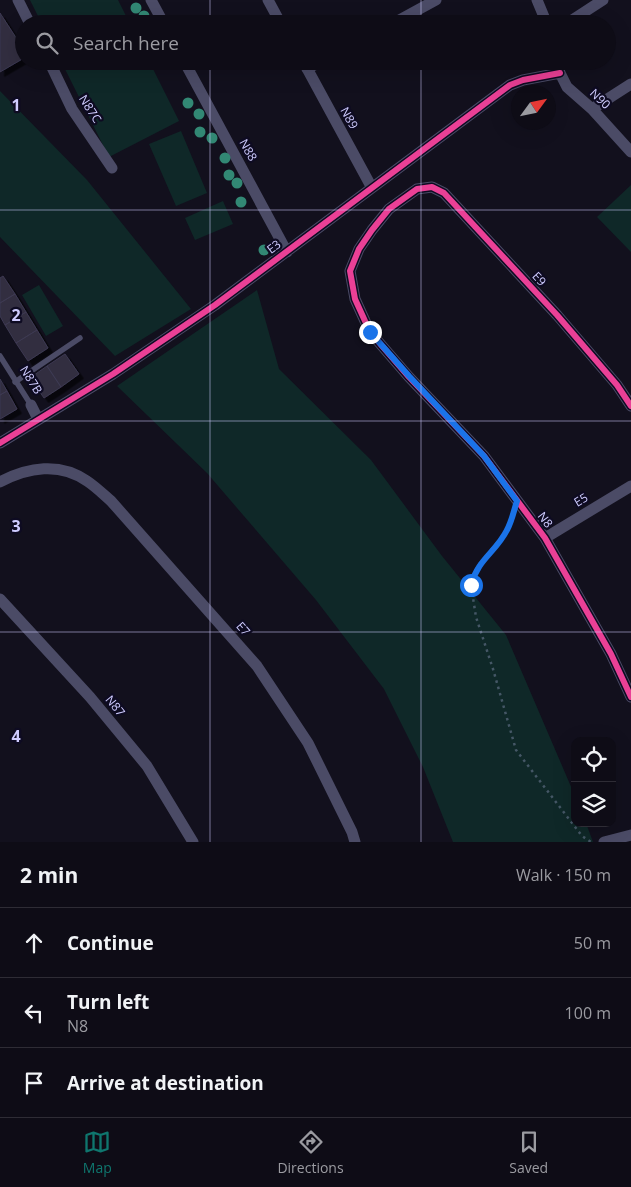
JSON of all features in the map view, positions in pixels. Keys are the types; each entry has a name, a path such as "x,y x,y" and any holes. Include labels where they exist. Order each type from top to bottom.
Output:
{"street":[{"path":"18,0 26,15"},
{"path":"151,0 159,15"},
{"path":"268,0 276,15"},
{"path":"408,15 436,0"},
{"path":"537,0 543,15"},
{"path":"580,15 603,0"},
{"name":"N87C","path":"53,70 72,109 112,168"},
{"name":"N88","path":"189,70 287,252"},
{"name":"N89","path":"308,70 372,188"},
{"name":"E3","path":"0,443 113,374 215,305 510,85 550,70"},
{"name":"N90","path":"560,70 568,87 592,109 631,152"},
{"path":"592,109 631,84"},
{"name":"E9","path":"417,189 432,187 444,193 557,315 617,386 631,406"},
{"name":"N8","path":"417,189 389,209 359,249 350,271 355,299 370,332 484,456 545,538 612,654 631,697"},
{"name":"N87B","path":"30,406 38,419"},
{"name":"E7","path":"0,482 9,477 38,468 64,469 87,480 111,501 257,666 308,742 356,842"},
{"name":"E5","path":"545,538 631,486"},
{"name":"N87","path":"0,599 90,696 147,766 193,842"},
{"path":"604,842 631,835"}],"lane":[{"path":"15,382 80,338"},
{"name":"N87B","path":"0,356 30,406"}],"path":[{"path":"517,501 507,531 474,573 471,585 476,617 516,750 582,836 591,842"}],"green space":[{"path":"30,0 118,0 126,15 38,15"},
{"path":"66,70 154,70 179,121 109,157"},
{"path":"0,91 87,180 191,309 115,356 0,237"},
{"path":"181,131 207,193 176,206 149,144"},
{"path":"631,185 631,252 597,217"},
{"path":"223,201 233,224 195,240 185,218"},
{"path":"39,285 63,326 46,336 22,295"},
{"path":"257,290 279,369 371,460 442,556 506,635 571,787 571,827 587,827 593,842 453,842 423,767 384,689 316,600 207,473 117,386"}],"building":[{"path":"0,13 15,36 15,63 0,72"},
{"path":"3,276 15,294 0,303 0,278"},
{"path":"15,294 26,312 5,325 0,316 0,303"},
{"path":"26,312 37,330 16,343 5,325"},
{"path":"37,330 48,348 28,361 16,343"},
{"path":"65,354 79,374 61,387 47,366"},
{"path":"47,366 61,387 44,398 30,378"},
{"path":"0,379 7,391 0,395"},
{"path":"7,391 17,409 0,419 0,395"}],"cycle path":[{"path":"0,443 113,374 215,305 510,85 523,80 560,73"},
{"path":"631,406 617,385 557,315 444,193 432,187 417,189 389,209 359,249 350,271 355,299 370,332 409,377 484,456 545,538 611,654 631,697"}],"route":[{"path":"370,332 484,456 517,501 507,531 474,573 471,585"}]}
